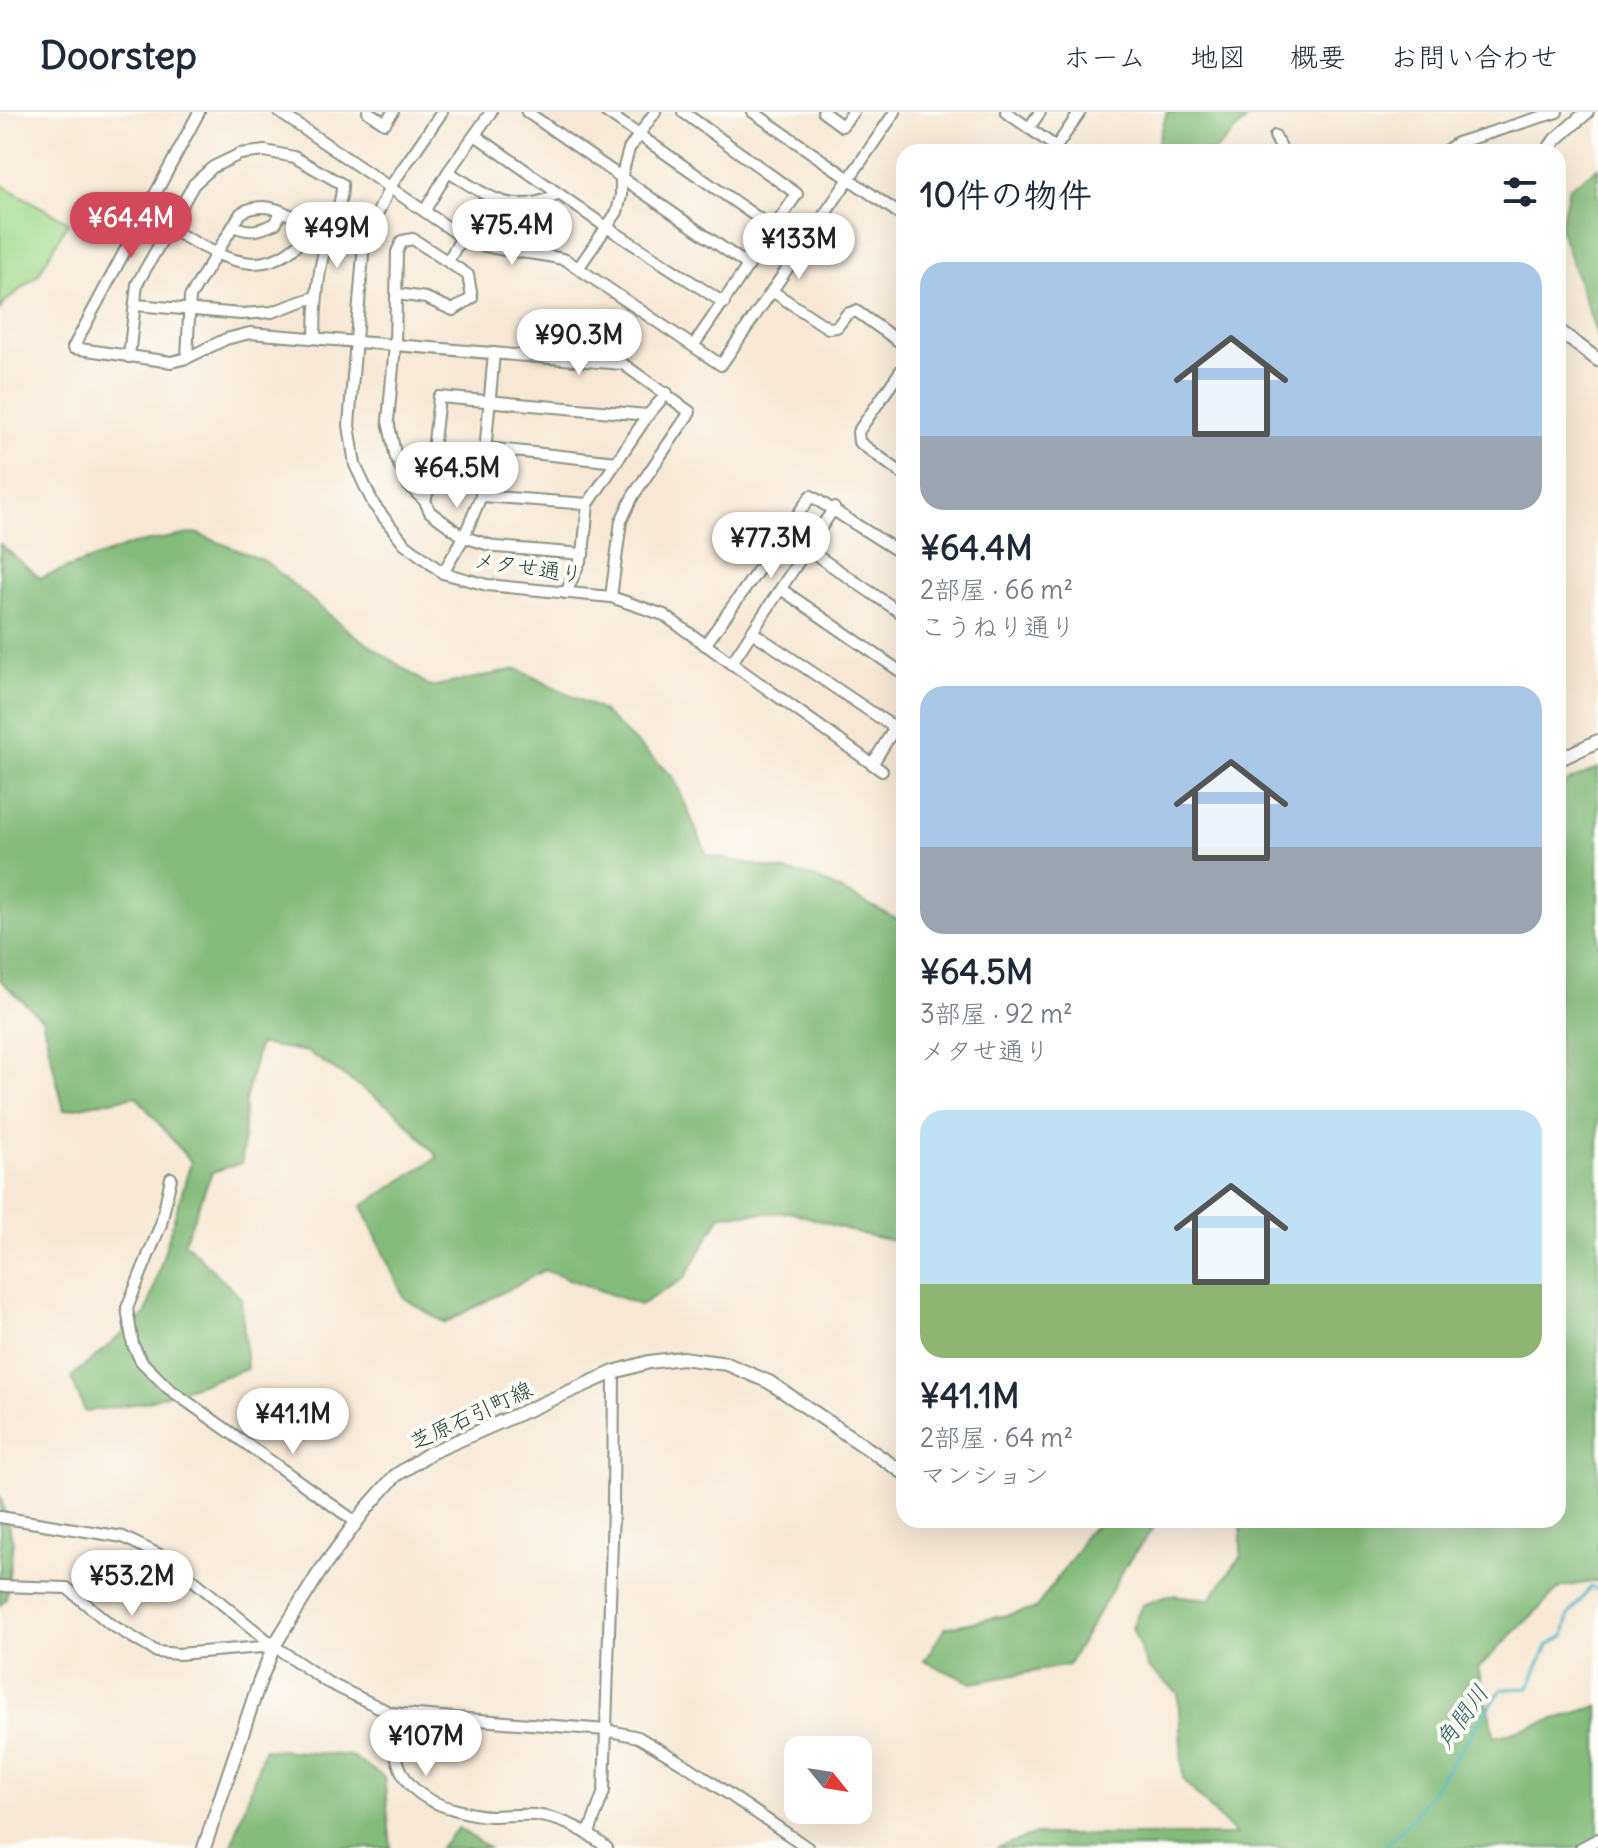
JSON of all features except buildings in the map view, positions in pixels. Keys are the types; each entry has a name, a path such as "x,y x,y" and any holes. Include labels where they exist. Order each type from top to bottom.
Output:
{"main road":[{"path":"1552,144 1587,112"},
{"path":"1566,336 1598,360"},
{"path":"1566,756 1598,741"},
{"name":"芝原石引町線","path":"204,1848 274,1646 319,1573 356,1522 395,1476 430,1453 614,1372 649,1362 682,1358 727,1364 769,1382 896,1468"}],"street":[{"path":"199,112 73,348 171,362 187,358 226,339 250,333 623,364 690,412 633,496 621,521 611,597"},
{"path":"279,112 462,237 478,245 540,253 579,267 721,365 895,112"},
{"path":"368,112 385,123 393,112"},
{"name":"メタせ通り","path":"442,112 390,187 364,242 349,425 355,465 374,505 404,543 443,573 487,585 611,597 664,615 877,767 896,737"},
{"path":"425,210 491,112"},
{"path":"527,112 749,266"},
{"path":"606,112 774,229"},
{"path":"579,267 617,212 621,177 629,149 655,112"},
{"path":"683,112 797,194 693,346"},
{"path":"753,112 896,211"},
{"path":"823,112 842,126 853,112"},
{"path":"1006,112 1048,144"},
{"path":"1029,128 1040,112"},
{"path":"1058,144 1080,112"},
{"path":"1456,144 1557,112"},
{"path":"475,135 607,227 724,303"},
{"path":"1275,136 1279,144"},
{"path":"129,357 137,284 194,184 213,167 240,154 265,151 294,157 342,184 343,195 327,238 315,297 315,338"},
{"path":"448,172 496,201 511,205 533,205 559,194"},
{"path":"187,358 190,297 241,213 255,206 268,205 327,238"},
{"path":"234,226 245,231 260,230 276,223 281,211"},
{"path":"168,228 215,253 242,263 261,264 281,258 298,246 312,229"},
{"path":"448,261 462,237"},
{"path":"397,294 426,298 453,310 472,298 468,275 413,239 402,241 397,252 395,345 388,421 396,458 409,486 425,501 430,512 464,537 496,547 583,554"},
{"path":"772,291 828,328 837,327 847,314 856,311 896,339"},
{"path":"136,305 241,314 272,312 315,297"},
{"path":"443,573 464,537 481,496 494,353"},
{"path":"896,377 858,432 859,442 896,469"},
{"path":"566,593 583,554 588,504 648,415 667,393"},
{"path":"425,501 439,397 648,415"},
{"path":"486,448 617,462"},
{"path":"481,496 588,504"},
{"path":"705,645 811,496 896,550"},
{"path":"731,664 834,508"},
{"path":"807,549 896,610"},
{"path":"781,589 896,668"},
{"path":"752,632 896,728"},
{"path":"171,1178 161,1224 127,1308 133,1345 141,1361 168,1388 356,1522"},
{"path":"589,1833 604,1791 614,1372"},
{"path":"0,1517 123,1537 166,1558 274,1646 327,1682 391,1713 606,1730 638,1737 689,1767 808,1848"},
{"path":"0,1586 67,1588 110,1624 157,1652 178,1654 274,1646"},
{"path":"391,1713 393,1747 398,1766 408,1785 421,1796 473,1815 540,1816 589,1833 607,1848"},
{"path":"1581,1848 1598,1839"}],"green space":[{"path":"1167,112 1254,112 1222,144 1157,144"},
{"path":"1598,168 1598,338 1566,245 1569,188"},
{"path":"0,184 68,222 38,275 5,302 0,310"},
{"path":"196,533 265,561 349,631 431,687 517,669 601,710 674,778 707,855 814,877 896,918 896,1241 861,1234 792,1212 721,1215 685,1278 640,1305 544,1270 445,1323 404,1298 362,1206 438,1157 397,1112 308,1052 259,1044 245,1101 242,1163 212,1172 184,1242 241,1298 247,1369 145,1402 85,1412 71,1377 146,1314 191,1162 136,1096 64,1110 42,1019 0,980 0,544 40,578 133,544"},
{"path":"1598,768 1598,1581 1561,1587 1478,1668 1495,1737 1598,1706 1598,1848 996,1848 1033,1835 1236,1835 1183,1780 1178,1693 1148,1668 1132,1628 1142,1605 1170,1595 1210,1599 1241,1556 1241,1528 1566,1528 1566,782"},
{"path":"0,1495 13,1542 6,1599 0,1605"},
{"path":"1093,1528 1153,1528 1128,1562 1068,1665 972,1683 924,1661 945,1628 1035,1609 1078,1550 1084,1535"},
{"path":"264,1749 351,1756 384,1777 391,1848 231,1848"},
{"path":"458,1828 489,1848 439,1848"}],"waterway":[{"name":"角間川","path":"1383,1848 1412,1819 1502,1689 1528,1688 1548,1645 1564,1636 1569,1615 1591,1587 1598,1590"}]}
